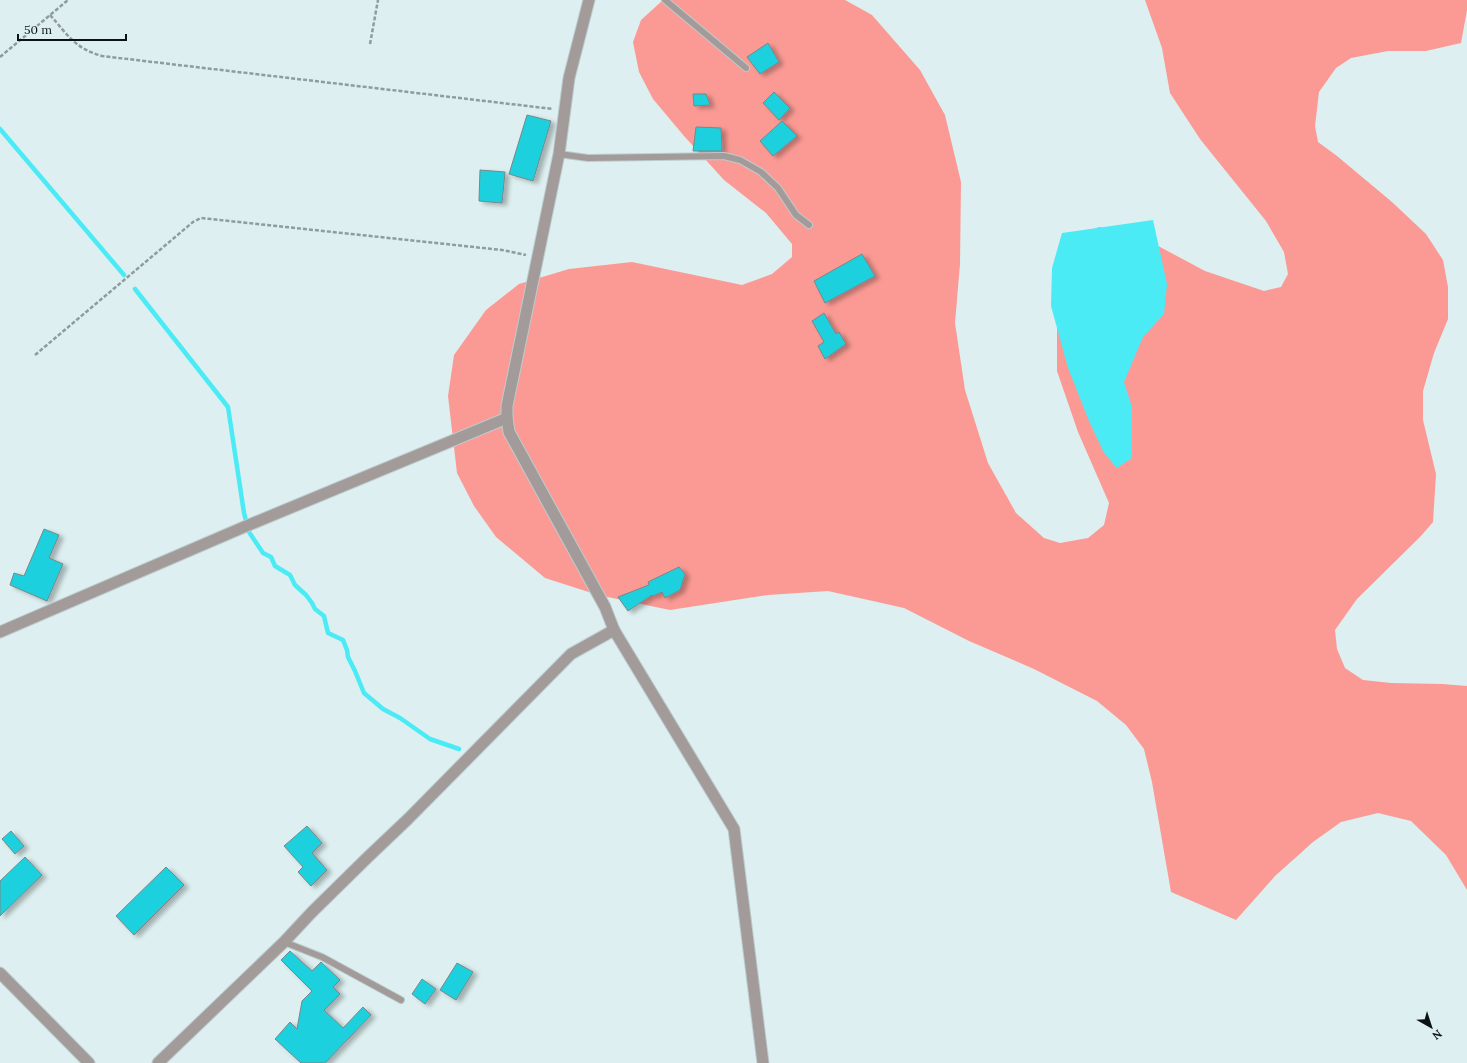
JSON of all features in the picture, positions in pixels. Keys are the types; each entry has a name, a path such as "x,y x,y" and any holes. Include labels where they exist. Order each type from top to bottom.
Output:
{"street":[{"path":"589,0 569,78 559,154 507,406 509,432 605,607 614,630 734,829 763,1063"},
{"path":"0,632 248,526 507,418"},
{"path":"158,1063 284,942 312,912 414,813 571,654 614,630"},
{"path":"0,973 89,1063"}],"lane":[{"path":"665,0 746,68"},
{"path":"559,154 588,158 724,156 740,160 761,172 778,188 796,215 809,225"},
{"path":"284,942 322,957 401,1000"}],"path":[{"path":"0,57 68,0"},
{"path":"370,44 378,0"},
{"path":"50,15 74,42 83,49 102,56 565,110"},
{"path":"35,355 193,222 202,218 502,250 538,258"}],"shaded area":[{"path":"663,0 845,0 872,15 920,70 945,115 961,182 960,264 955,323 965,390 988,463 1016,513 1044,538 1060,543 1088,538 1104,525 1109,503 1078,432 1057,371 1057,295 1081,234 1099,227 1132,232 1205,271 1264,291 1281,287 1288,274 1284,252 1266,221 1200,139 1170,93 1162,48 1145,0 1467,0 1467,10 1461,43 1426,51 1388,51 1351,58 1336,68 1319,92 1315,126 1318,142 1392,202 1426,234 1443,260 1448,287 1448,319 1434,353 1423,391 1423,420 1436,474 1433,522 1421,536 1357,599 1335,630 1337,649 1345,668 1363,680 1391,683 1467,686 1467,890 1446,855 1411,821 1378,813 1341,822 1313,842 1275,876 1236,920 1171,892 1152,782 1144,749 1126,725 1097,701 1034,669 969,641 904,608 828,591 768,595 670,610 598,595 545,578 496,537 474,506 457,473 448,396 454,355 486,310 519,284 569,269 632,262 742,285 772,274 792,257 792,244 766,213 724,180 684,136 653,99 639,72 633,42 641,20"}],"water":[{"path":"1153,220 1167,284 1164,314 1143,337 1124,382 1132,407 1132,458 1117,468 1104,453 1089,421 1068,368 1051,306 1052,268 1062,233"}],"building":[{"path":"768,43 779,62 760,74 747,57"},
{"path":"774,92 790,108 779,120 763,103"},
{"path":"693,94 706,94 710,105 694,106"},
{"path":"527,115 551,121 533,181 509,174"},
{"path":"782,121 797,136 773,156 760,141"},
{"path":"696,127 721,128 722,151 693,151"},
{"path":"480,170 505,172 502,203 479,201"},
{"path":"862,254 875,276 825,303 814,281"},
{"path":"824,313 836,334 839,332 846,344 825,359 818,346 824,342 812,321"},
{"path":"44,529 59,535 49,558 63,564 47,601 10,585 14,573 24,576"},
{"path":"679,567 685,574 680,590 665,598 662,592 653,596 652,595 628,611 618,597 649,585 648,582"},
{"path":"307,826 322,843 312,853 327,870 311,886 298,872 303,867 284,846"},
{"path":"11,831 24,846 15,854 2,839"},
{"path":"25,857 42,875 0,916 0,881"},
{"path":"166,867 184,885 134,935 116,916"},
{"path":"290,951 312,971 321,962 340,980 333,987 340,994 324,1010 343,1028 363,1007 371,1015 325,1063 301,1063 275,1039 290,1022 297,1029 302,1001 312,991 281,960"},
{"path":"457,963 473,972 456,1000 440,990"},
{"path":"422,979 436,989 425,1004 412,994"}],"waterway":[{"path":"0,129 124,275"},
{"path":"135,289 228,407 244,513 249,532 263,553 271,557 275,566 290,575 295,585 306,595 315,609 324,616 328,633 343,640 348,657 364,693 383,709 400,718 430,739 459,749"}]}
